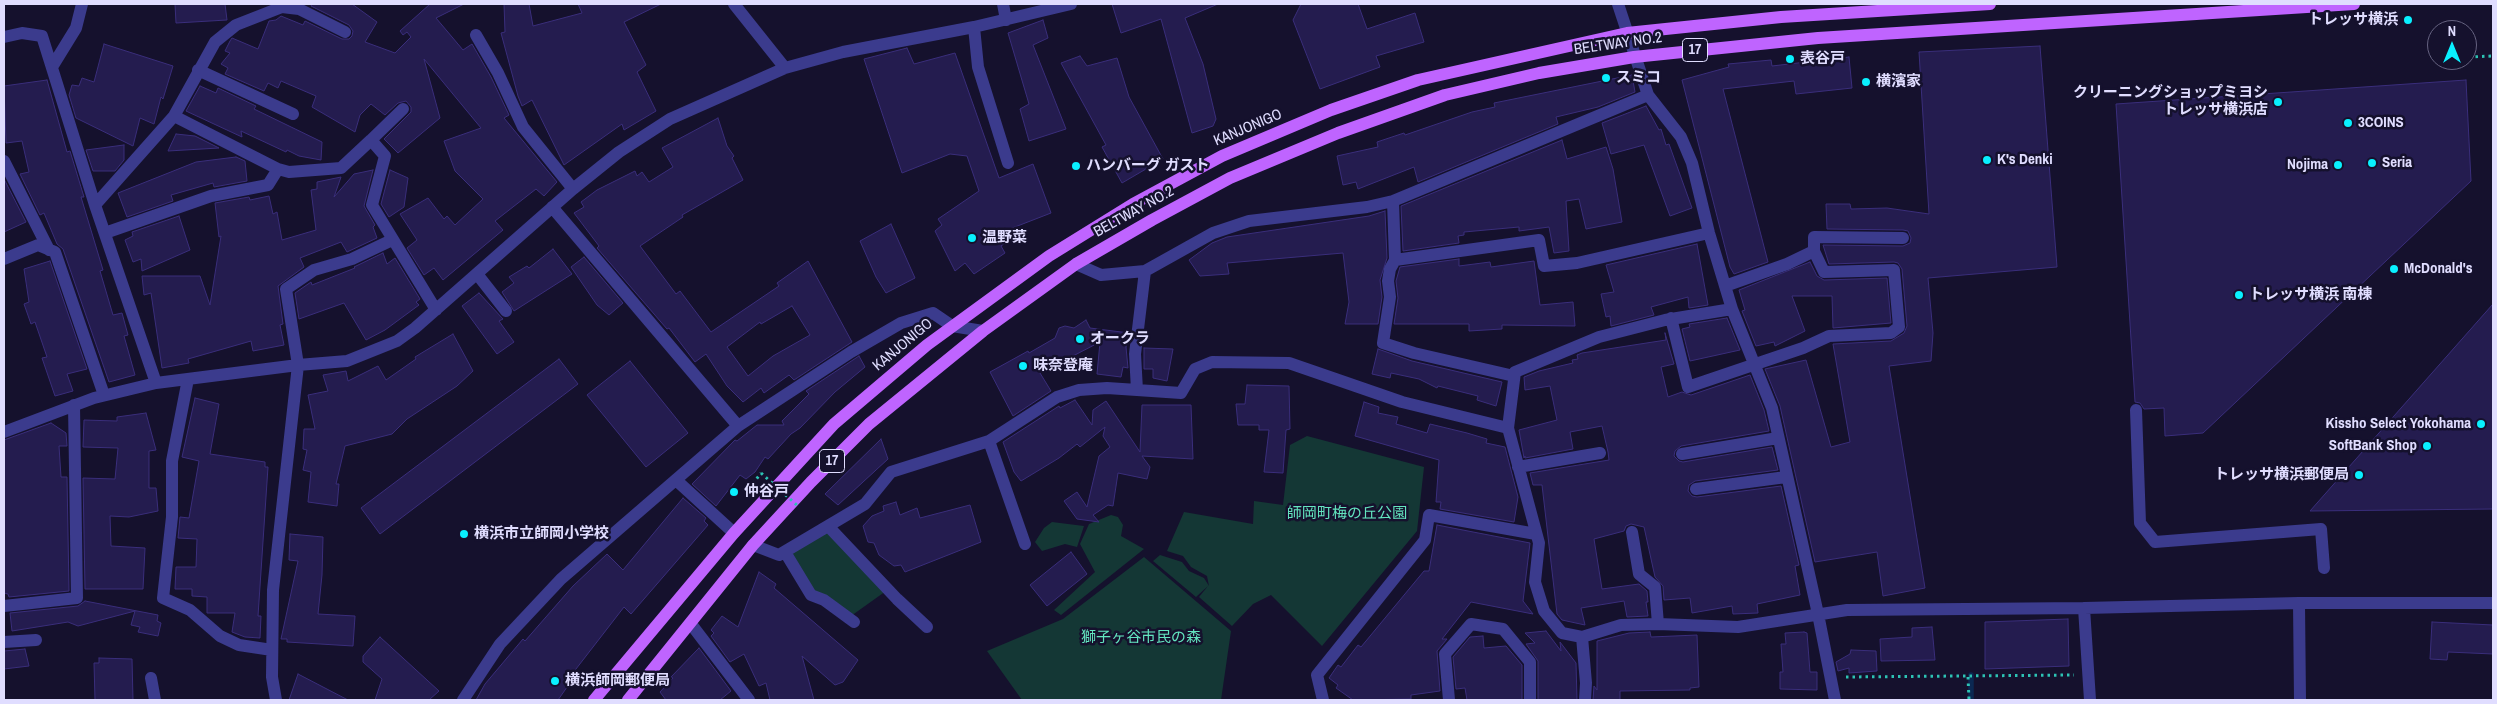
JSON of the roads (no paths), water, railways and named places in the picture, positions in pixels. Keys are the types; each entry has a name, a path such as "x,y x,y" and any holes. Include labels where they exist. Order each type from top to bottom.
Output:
{"main road":[{"name":"KANJONIGO","path":"594,700 734,533 834,424 952,326 1049,256 1133,204 1222,156 1331,110 1418,80 1627,33 1781,17 1990,4"},
{"name":"BELTWAY NO.2","path":"1076,264 1230,178 1338,133 1445,95 1539,73 1634,57 1818,38 2354,4"},
{"name":"17","path":"628,700 753,545 869,424 983,330 1076,264"}],"street":[{"path":"52,67 76,28 82,4"},
{"path":"734,4 785,68"},
{"path":"1004,4 1006,20"},
{"path":"4,432 104,395 156,383 298,365 347,361 397,341 436,310 573,188 619,152 670,119 785,68 843,52 974,27 1071,4"},
{"path":"1618,4 1648,95 1681,137 1692,163 1709,233 1732,309 1772,408 1818,614 1835,700"},
{"path":"95,205 174,116 215,42 236,25 282,7 299,9 345,32"},
{"path":"974,27 978,67 1008,163"},
{"path":"4,37 22,33 42,36 95,205 156,383"},
{"path":"476,35 498,72 523,127 573,188"},
{"path":"198,70 293,114"},
{"path":"1076,264 1101,275 1145,271 1213,233 1249,221 1367,207 1393,201 1648,95"},
{"path":"174,116 278,169 289,172 341,168 403,110"},
{"path":"372,140 385,156 372,205 436,310"},
{"path":"4,161 49,250"},
{"path":"105,233 211,196 268,185 278,169"},
{"path":"1393,201 1395,260 1390,269 1388,281 1390,297 1383,343 1514,376"},
{"path":"552,207 738,426"},
{"path":"1395,260 1539,240 1544,266 1578,263 1709,233"},
{"path":"1672,318 1688,387 1803,348 1829,336 1890,333 1899,327 1894,270 1824,272 1814,251 1814,237 1903,238"},
{"path":"276,700 272,676 274,590 298,365 286,289 314,270 352,259 392,240"},
{"path":"4,258 38,245 56,252 104,395"},
{"path":"1725,286 1787,264 1814,251"},
{"path":"1137,390 1135,354 1145,271"},
{"path":"477,274 506,311"},
{"path":"1732,309 1672,318 1599,337 1515,372 1508,428 1539,542 1535,582 1544,611 1562,633 1582,637 1621,625 1658,624 1738,627 1847,610 2084,608 2299,603 2493,603"},
{"path":"463,700 500,644 561,579 738,426 851,352 901,324 933,313 952,326 983,330"},
{"path":"753,545 779,555 865,504 891,472 989,441 1057,397 1079,390 1107,388 1181,393 1194,369 1212,362 1289,363 1402,402 1508,428"},
{"path":"188,379 172,461 172,516 163,598 190,610 220,636 238,645 272,650"},
{"path":"4,606 77,598 74,405"},
{"path":"2136,410 2140,523 2155,542 2321,529 2324,568"},
{"path":"1682,454 1778,438"},
{"path":"989,441 1025,544"},
{"path":"1518,467 1600,453"},
{"path":"1696,489 1786,477"},
{"path":"676,480 734,533"},
{"path":"1323,700 1318,675 1425,540 1429,515 1536,534"},
{"path":"828,526 897,599 927,627"},
{"path":"1632,532 1639,574 1655,586 1658,624"},
{"path":"785,552 811,595 824,600 854,622"},
{"path":"2299,603 2300,700"},
{"path":"2084,608 2090,700"},
{"path":"690,624 749,700"},
{"path":"1449,700 1445,654 1471,624 1503,629 1530,662 1530,700"},
{"path":"1582,637 1586,683 1585,700"},
{"path":"4,642 36,640"},
{"path":"151,678 155,700"}],"waterway":[{"path":"1971,675 1971,700"}],"place":[{"name":"トレッサ横浜","path":"2408,20"},
{"name":"表谷戸","path":"1790,59"},
{"name":"スミコ","path":"1606,78"},
{"name":"横濱家","path":"1866,82"},
{"name":"クリーニングショップミヨシ トレッサ横浜店","path":"2278,102"},
{"name":"3COINS","path":"2348,123"},
{"name":"K's Denki","path":"1987,160"},
{"name":"Seria","path":"2372,163"},
{"name":"Nojima","path":"2338,165"},
{"name":"ハンバーグ ガスト","path":"1076,166"},
{"name":"温野菜","path":"972,238"},
{"name":"McDonald's","path":"2394,269"},
{"name":"トレッサ横浜 南棟","path":"2239,295"},
{"name":"オークラ","path":"1080,339"},
{"name":"味奈登庵","path":"1023,366"},
{"name":"Kissho Select Yokohama","path":"2481,424"},
{"name":"SoftBank Shop","path":"2427,446"},
{"name":"トレッサ横浜郵便局","path":"2359,475"},
{"name":"仲谷戸","path":"734,492"},
{"name":"横浜市立師岡小学校","path":"464,534"},
{"name":"横浜師岡郵便局","path":"555,681"}],"park label":[{"name":"師岡町梅の丘公園","path":"1347,514"},
{"name":"獅子ヶ谷市民の森","path":"1141,638"}]}
